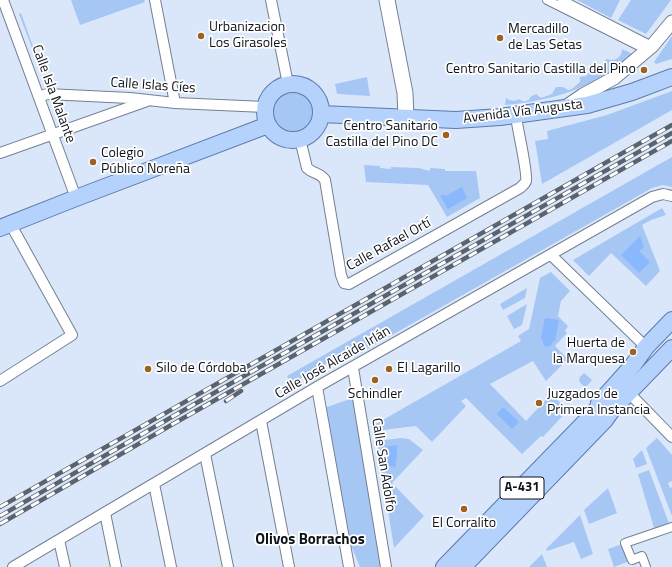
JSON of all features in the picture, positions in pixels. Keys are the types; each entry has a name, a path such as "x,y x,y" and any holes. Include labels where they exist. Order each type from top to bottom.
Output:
{"main road":[{"path":"387,0 405,93 406,118"},
{"name":"Avenida Vía Augusta","path":"321,114 456,120 516,116 587,105 632,92 672,77"},
{"path":"288,84 305,86 312,91 320,106 321,114 319,122 308,136 300,139 291,140 274,132 268,125 265,116 265,107 271,95 281,86 288,84"},
{"path":"5,226 268,125"},
{"path":"672,320 646,347 633,365 599,403 602,414 611,418 672,360"},
{"name":"A-431","path":"463,567 602,414 602,407 672,336"},
{"name":"A-431","path":"444,567 507,503 602,414 612,410 672,348"}],"street":[{"name":"Calle Isla Malante","path":"3,0 76,198"},
{"path":"155,0 175,103"},
{"path":"271,0 288,84"},
{"path":"547,0 650,48"},
{"path":"562,0 650,48"},
{"path":"564,108 583,95 614,78 650,48 672,22"},
{"name":"Calle Islas Cíes","path":"39,97 47,94 130,98 175,103 265,107"},
{"path":"0,153 149,101"},
{"name":"Calle Rafael Ortí","path":"300,139 307,168 310,171 320,174 325,180 341,275 344,283 349,284 523,185 526,181 525,170 516,116"},
{"name":"Calle José Alcaide Irlán","path":"13,567 317,387 353,368 652,197 663,194 672,196"},
{"path":"0,381 72,335 5,226"},
{"path":"551,255 646,347"},
{"name":"Calle San Adolfo","path":"353,368 386,567"},
{"path":"317,387 348,566"},
{"path":"633,397 672,438"},
{"path":"261,421 289,567"},
{"path":"205,454 228,567"},
{"path":"154,484 171,567"},
{"path":"104,513 116,567"},
{"path":"646,567 642,556 632,560 625,543 672,527"},
{"path":"59,540 65,567"}],"shaded area":[{"path":"71,0 144,0 145,2 80,25"},
{"path":"577,0 620,0 611,18"},
{"path":"631,0 671,0 646,34 618,20"},
{"path":"21,13 35,52 34,53 19,14"},
{"path":"672,36 672,59 656,64 654,62"},
{"path":"622,49 635,55 604,76 589,84 542,100 505,105 506,98 512,101 519,99 521,101 525,101 529,100 530,97 536,94 541,98 552,94 556,87 563,87 568,90 572,89 580,82 580,77 588,74 588,69 593,69 598,72 604,70 606,65 605,60 615,60 621,55"},
{"path":"367,77 370,96 337,94 335,84"},
{"path":"672,91 672,110 542,184 535,141 548,139 547,131 607,115"},
{"path":"293,92 307,98 313,112 307,126 293,132 279,126 273,112 279,98"},
{"path":"672,157 672,187 663,185 652,188 346,361 342,355 291,384 287,376"},
{"path":"364,165 380,166 380,168 391,169 391,167 419,168 430,171 430,168 445,169 445,171 476,171 480,198 447,217 428,185 366,182"},
{"path":"462,187 467,198 448,209 440,196 445,194 446,196"},
{"path":"662,208 666,215 642,225 660,271 646,286 611,253 589,276 573,260"},
{"path":"640,236 644,247 639,251 650,262 639,273 621,255"},
{"path":"551,272 570,291 561,301 558,316 568,326 565,331 567,333 555,346 568,359 546,381 533,361 490,384 526,421 551,394 568,410 543,437 541,436 522,454 466,398 461,401 466,406 432,442 416,426 375,431 374,425 521,341 518,336 529,329 540,278"},
{"path":"527,288 525,298 503,310 500,304"},
{"path":"527,304 522,325 514,329 507,316"},
{"path":"545,318 559,320 555,341 553,341 549,347 544,346 541,338"},
{"path":"584,373 592,380 585,388 579,381 580,377"},
{"path":"353,398 381,567 360,567 345,531 324,408"},
{"path":"503,407 519,422 512,429 497,414"},
{"path":"401,438 409,439 423,450 392,483 424,516 394,548 377,441","holes":["385,447 397,452 396,462 388,465"]},
{"path":"657,438 672,455 672,481 668,483 670,488 672,487 672,516 646,448"},
{"path":"397,445 395,468 388,465 385,447"},
{"path":"642,450 647,464 636,468 633,459"},
{"path":"649,470 670,526 655,531 638,474"},
{"path":"608,488 617,513 589,524 584,510"},
{"path":"580,515 593,554 581,559 574,542 547,551 546,549"},
{"path":"625,543 632,560 614,567 608,549"},
{"path":"542,554 547,567 529,567"}],"railway":[{"path":"0,507 672,125"},
{"path":"0,516 672,133"},
{"path":"0,524 173,424 672,141"},
{"path":"226,401 241,391"}],"place":[{"name":"Urbanizacion Los Girasoles","path":"201,36"},
{"name":"Mercadillo de Las Setas","path":"500,38"},
{"name":"Centro Sanitario Castilla del Pino","path":"644,70"},
{"name":"Centro Sanitario Castilla del Pino DC","path":"446,135"},
{"name":"Colegio Público Noreña","path":"93,162"},
{"name":"Huerta de la Marquesa","path":"633,352"},
{"name":"Silo de Córdoba","path":"148,369"},
{"name":"El Lagarillo","path":"389,369"},
{"name":"Schindler","path":"375,380"},
{"name":"Juzgados de Primera Instancia","path":"539,403"},
{"name":"El Corralito","path":"464,509"}],"district":[{"name":"Olivos Borrachos","path":"310,540"}]}
